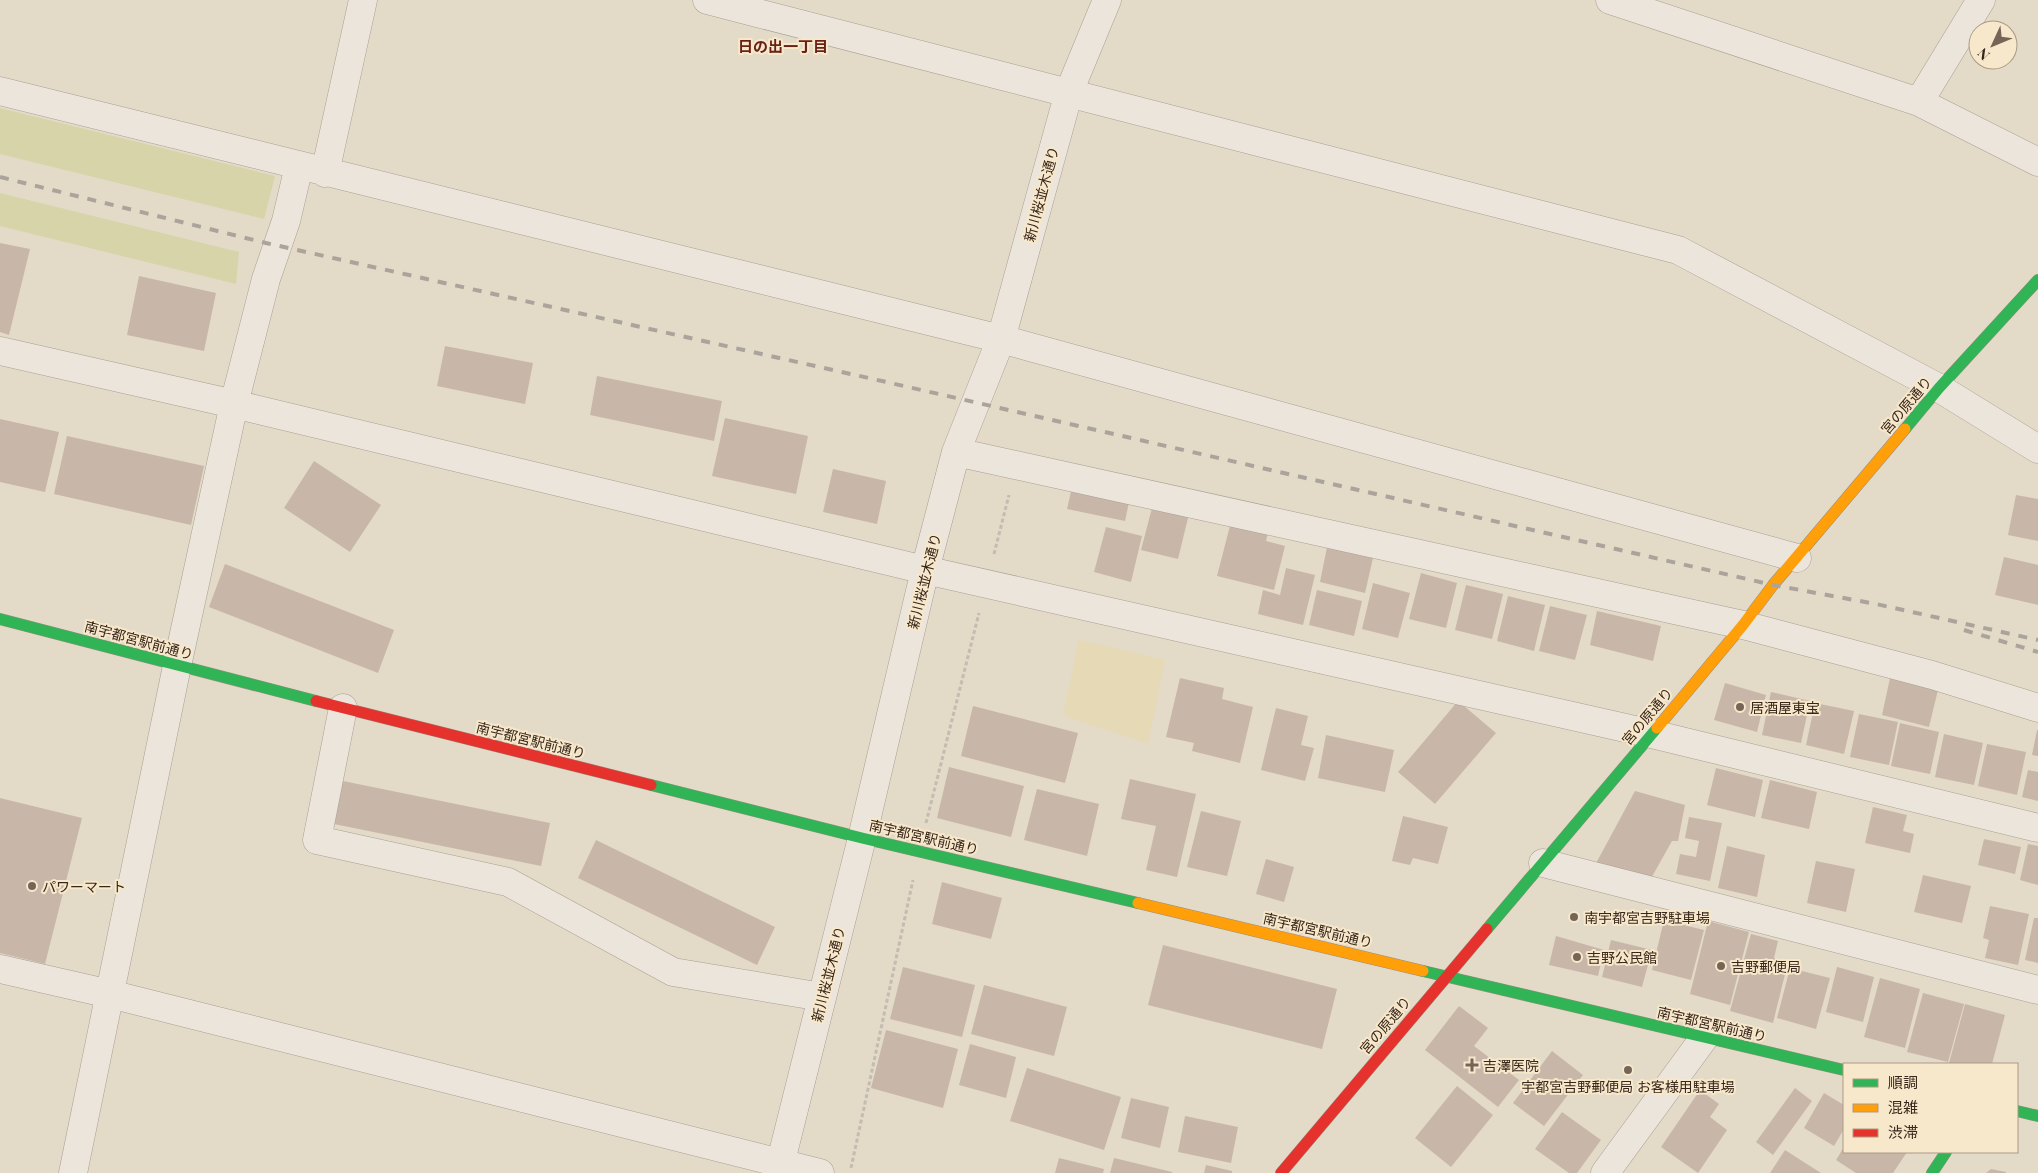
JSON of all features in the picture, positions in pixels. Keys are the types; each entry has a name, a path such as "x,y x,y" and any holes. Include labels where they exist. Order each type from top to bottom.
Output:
{"street":[{"path":"325,173 363,0"},
{"path":"707,0 1678,250 1939,388 2038,449"},
{"name":"新川桜並木通り","path":"780,1168 862,838 925,570 956,452 1001,340 1069,92 1107,0"},
{"path":"1610,0 1664,8 1919,102 2038,162"},
{"path":"1919,102 1981,0"},
{"path":"0,91 1001,340 1797,558"},
{"path":"73,1173 177,666 234,404 266,279 286,221 299,166"},
{"name":"宮の原通り","path":"1280,1173 1652,734 1743,625 1773,585 1939,388 2038,280"},
{"path":"0,351 234,404 925,570 1652,734 2038,828"},
{"path":"956,452 1743,625 1932,675 2038,708"},
{"name":"南宇都宮駅前通り","path":"0,619 177,666 919,852 1843,1070"},
{"path":"343,708 317,840 508,882 673,972 822,997"},
{"path":"1543,863 2038,990"},
{"path":"0,969 110,994 780,1168 820,1173"},
{"path":"1605,1173 1704,1038"},
{"path":"2018,1111 2038,1116"},
{"path":"1932,1173 1945,1153"}],"path":[{"path":"850,1173 919,852 1017,464"}],"shaded area":[{"path":"0,108 275,176 264,219 0,154"},
{"path":"0,193 239,252 236,284 0,226"},
{"path":"1079,640 1165,660 1148,744 1063,715"}],"building":[{"path":"0,243 30,249 9,335 0,332"},
{"path":"139,276 216,293 204,351 127,335"},
{"path":"445,346 533,363 525,404 437,386"},
{"path":"597,376 722,401 714,441 590,415"},
{"path":"725,418 808,436 796,494 712,476"},
{"path":"0,419 59,432 45,492 0,482"},
{"path":"67,436 204,466 191,525 54,494"},
{"path":"314,461 381,505 350,552 284,508"},
{"path":"833,469 886,481 877,524 823,512"},
{"path":"1072,487 1130,498 1125,521 1067,509"},
{"path":"2016,495 2038,499 2038,541 2008,535"},
{"path":"1153,504 1189,514 1178,559 1141,550"},
{"path":"1232,518 1269,528 1266,541 1285,546 1274,590 1217,576"},
{"path":"1106,527 1142,536 1131,582 1094,572"},
{"path":"1327,547 1373,558 1365,593 1320,582"},
{"path":"2004,557 2038,565 2038,605 1995,595"},
{"path":"225,564 394,630 378,673 209,607"},
{"path":"1286,568 1315,575 1303,625 1258,614 1263,590 1280,595"},
{"path":"1421,573 1457,583 1446,628 1409,619"},
{"path":"1373,583 1410,593 1398,638 1362,629"},
{"path":"1466,585 1503,594 1492,639 1455,630"},
{"path":"1317,590 1362,601 1354,636 1309,625"},
{"path":"1508,596 1545,605 1534,651 1497,641"},
{"path":"1550,606 1587,615 1575,660 1539,651"},
{"path":"1597,611 1661,626 1653,661 1590,645"},
{"path":"1180,678 1224,688 1222,699 1253,707 1240,763 1192,751 1194,743 1166,737"},
{"path":"1890,678 1938,690 1929,727 1882,715"},
{"name":"居酒屋東宝","path":"1725,683 1766,695 1757,732 1714,720"},
{"path":"1771,692 1810,701 1801,743 1762,735"},
{"path":"1458,701 1496,733 1435,804 1398,772"},
{"path":"1815,703 1854,711 1844,754 1806,745"},
{"path":"973,706 1078,733 1065,783 961,756"},
{"path":"1276,708 1308,716 1301,745 1314,748 1305,781 1261,770"},
{"path":"1859,714 1898,722 1889,765 1850,757"},
{"path":"1900,723 1939,732 1930,774 1891,766"},
{"path":"2038,730 2038,756 2032,755"},
{"path":"1944,734 1983,743 1974,785 1935,777"},
{"path":"1326,735 1394,750 1385,792 1318,778"},
{"path":"1987,744 2026,752 2017,795 1978,786"},
{"path":"949,767 1024,786 1011,837 937,818"},
{"path":"1716,768 1763,780 1755,817 1707,805"},
{"path":"2028,770 2038,772 2038,801 2022,797"},
{"path":"1130,779 1196,794 1177,877 1146,870 1156,826 1121,819"},
{"path":"1770,780 1817,792 1809,829 1761,818"},
{"path":"343,781 550,823 541,866 334,824"},
{"path":"1037,789 1099,804 1087,856 1024,840"},
{"path":"1635,791 1685,805 1678,841 1672,841 1649,882 1594,867"},
{"name":"パワーマート","path":"0,798 82,818 45,964 0,953"},
{"path":"1873,807 1907,815 1903,831 1914,834 1910,853 1865,843"},
{"path":"1201,811 1241,821 1227,876 1187,867"},
{"path":"1403,816 1448,827 1438,864 1413,858 1410,865 1392,861"},
{"path":"1689,817 1722,823 1710,881 1676,874 1680,854 1696,857 1699,841 1685,838"},
{"path":"1984,839 2021,847 2015,874 1978,865"},
{"path":"596,840 775,927 757,965 578,878"},
{"path":"2028,844 2038,846 2038,885 2020,880"},
{"path":"1727,846 1765,855 1757,897 1718,888"},
{"path":"1266,859 1294,867 1284,902 1256,894"},
{"path":"1816,861 1855,869 1846,912 1807,903"},
{"path":"1923,875 1971,886 1962,923 1914,912"},
{"path":"942,882 1002,898 991,939 932,924"},
{"path":"1990,906 2029,914 2018,965 1985,958 1989,940 1983,938"},
{"path":"2034,918 2038,918 2038,963 2025,960"},
{"path":"1664,920 1704,930 1691,980 1652,970"},
{"path":"1708,921 1749,932 1730,1005 1690,994"},
{"path":"1751,934 1778,941 1774,958 1788,962 1773,1023 1730,1011"},
{"name":"吉野公民館","path":"1556,936 1604,950 1598,976 1549,965"},
{"path":"1611,940 1652,950 1642,987 1602,977"},
{"path":"1163,945 1337,989 1322,1049 1148,1005"},
{"path":"903,967 975,985 962,1037 890,1019"},
{"path":"1837,967 1874,977 1863,1022 1826,1012"},
{"path":"1790,968 1830,978 1816,1029 1777,1018"},
{"path":"1880,978 1920,989 1905,1048 1864,1037"},
{"path":"984,985 1067,1007 1054,1056 971,1034"},
{"path":"1923,993 1964,1004 1948,1062 1907,1052"},
{"path":"1965,1004 2005,1015 1992,1063 1949,1063"},
{"name":"吉澤医院","path":"1459,1006 1488,1028 1474,1046 1519,1080 1498,1107 1425,1050"},
{"path":"886,1030 958,1049 943,1108 871,1088"},
{"path":"970,1044 1016,1057 1006,1098 959,1085"},
{"path":"1552,1051 1583,1075 1544,1126 1513,1103"},
{"path":"1027,1068 1121,1097 1104,1150 1010,1121"},
{"path":"1457,1086 1493,1115 1451,1167 1415,1138"},
{"path":"1795,1088 1812,1101 1773,1155 1756,1142"},
{"path":"1700,1090 1719,1104 1710,1117 1727,1130 1698,1173 1661,1147"},
{"path":"1824,1093 1843,1104 1843,1131 1834,1146 1804,1128"},
{"path":"1131,1098 1169,1107 1160,1148 1121,1138"},
{"path":"1562,1112 1601,1140 1577,1173 1569,1173 1535,1149"},
{"path":"1185,1116 1238,1127 1231,1163 1178,1152"},
{"path":"1843,1149 1843,1153 1906,1153 1893,1173 1856,1173 1836,1160"},
{"path":"1785,1150 1821,1173 1770,1173"},
{"path":"1059,1158 1104,1169 1103,1173 1055,1173"},
{"path":"1114,1158 1172,1172 1172,1173 1110,1173"},
{"path":"1206,1165 1232,1171 1232,1173 1204,1173"},
{"path":"1991,1169 2006,1172 2006,1173 1986,1173"}],"railway":[{"path":"0,177 266,243 882,381 1773,585 1876,604 2038,640"},
{"path":"1964,630 2038,652"}],"traffic: fast":[{"path":"1905,429 1939,388 2038,280"},
{"path":"0,619 316,701"},
{"path":"1487,929 1657,728"},
{"path":"651,785 862,838 1138,903"},
{"path":"1423,971 1843,1070"},
{"path":"2018,1111 2038,1116"},
{"path":"1932,1173 1945,1153"}],"traffic: slow":[{"path":"1657,728 1743,625 1773,585 1905,429"},
{"path":"1138,903 1423,971"}],"traffic: jam":[{"path":"316,701 651,785"},
{"path":"1281,1173 1487,929"}],"place":[{"name":"居酒屋東宝","path":"1740,707"},
{"name":"パワーマート","path":"32,886"},
{"name":"南宇都宮吉野駐車場","path":"1574,917"},
{"name":"吉野公民館","path":"1577,957"},
{"name":"吉野郵便局","path":"1721,966"},
{"name":"吉澤医院","path":"1472,1065"},
{"name":"宇都宮吉野郵便局 お客様用駐車場","path":"1628,1070"}],"district":[{"name":"日の出一丁目","path":"783,46"}]}
